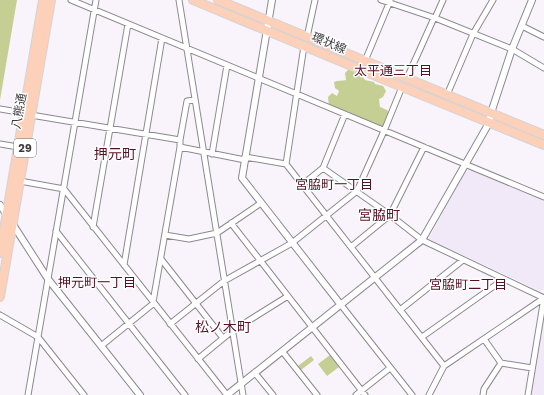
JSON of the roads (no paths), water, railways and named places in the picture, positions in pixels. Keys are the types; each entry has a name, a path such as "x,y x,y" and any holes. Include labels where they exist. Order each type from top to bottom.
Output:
{"main road":[{"name":"八熊通","path":"0,297 6,219 20,182 27,114 43,0"},
{"name":"八熊通","path":"0,253 18,147 27,114 51,0"},
{"name":"環状線","path":"193,0 544,146"},
{"name":"環状線","path":"218,0 544,135"}],"street":[{"path":"71,0 544,197"},
{"path":"28,395 96,0"},
{"path":"178,0 243,395"},
{"path":"272,0 242,178 412,395"},
{"path":"307,37 315,0"},
{"path":"381,0 434,18 512,49 544,68"},
{"path":"407,78 443,0"},
{"path":"447,95 473,34 493,0"},
{"path":"20,182 64,189 227,395 422,240 489,122 512,49 532,0"},
{"path":"366,62 390,2"},
{"path":"93,227 128,24"},
{"path":"522,26 544,37"},
{"path":"124,265 162,38"},
{"path":"304,46 286,164 444,366"},
{"path":"212,154 227,65"},
{"path":"170,324 224,281 292,243 357,191 402,87"},
{"path":"101,346 153,303 187,101 195,100"},
{"path":"0,109 180,140"},
{"path":"302,185 324,168 345,114"},
{"path":"0,144 18,147"},
{"path":"351,247 390,215 424,147"},
{"path":"180,148 286,164"},
{"path":"324,168 390,215 422,240 544,298"},
{"path":"165,235 189,238 217,233 261,203"},
{"path":"0,205 6,219 48,279 140,395"},
{"path":"231,223 364,393"},
{"path":"56,231 185,395"},
{"path":"161,259 223,338"},
{"path":"400,310 463,260"},
{"path":"422,338 504,279"},
{"path":"198,359 232,331 288,296"},
{"path":"429,395 444,366 544,298"},
{"path":"528,395 544,298"},
{"path":"0,316 38,337 84,395"},
{"path":"484,339 501,363 532,368"},
{"path":"282,351 317,395"},
{"path":"483,395 484,389 501,363"},
{"path":"356,395 364,393 390,368"},
{"path":"256,373 273,395"}],"district":[{"name":"太平通三丁目","path":"393,70"},
{"name":"押元町","path":"115,154"},
{"name":"宮脇町一丁目","path":"334,184"},
{"name":"宮脇町","path":"379,215"},
{"name":"押元町一丁目","path":"97,282"},
{"name":"宮脇町二丁目","path":"468,284"},
{"name":"松ノ木町","path":"223,327"}]}
